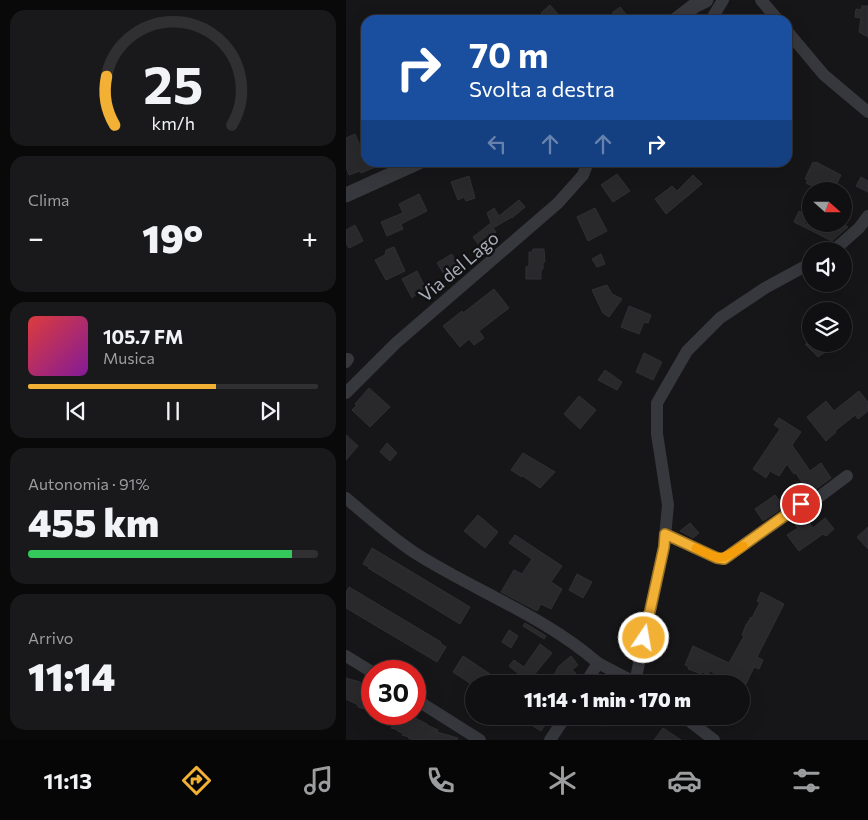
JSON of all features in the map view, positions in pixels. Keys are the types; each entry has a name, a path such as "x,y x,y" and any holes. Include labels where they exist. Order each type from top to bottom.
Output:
{"street":[{"path":"682,15 706,0"},
{"path":"714,15 723,0"},
{"path":"761,0 774,15"},
{"path":"792,37 824,75 868,112"},
{"path":"346,195 408,167"},
{"name":"Via del Lago","path":"346,393 396,343 558,203 582,175 586,167"},
{"path":"843,242 859,228 868,216"},
{"path":"638,675 664,547 668,505 657,434 657,403 687,351 720,318 765,288 802,269"},
{"path":"665,534 717,558 724,559 801,504 815,500 846,476"},
{"path":"346,498 414,552 542,624 583,650 598,663 621,675"},
{"path":"346,656 361,665"},
{"path":"591,675 598,663"},
{"path":"426,706 480,740"},
{"path":"550,740 560,725"},
{"path":"695,725 714,740"}],"building":[{"path":"550,5 559,15 543,15 541,13"},
{"path":"862,6 868,6 868,37 859,32 861,18 855,17 856,9 861,10"},
{"path":"620,7 627,15 613,15 612,13"},
{"path":"355,134 361,148 361,167 375,167 361,173 360,171 349,175 346,167 346,138"},
{"path":"813,162 841,175 838,182 807,182 808,180 805,179"},
{"path":"617,174 630,191 613,202 601,185"},
{"path":"693,175 702,184 666,214 655,199 672,186 677,191"},
{"path":"469,176 475,198 466,201 464,197 458,200 451,182"},
{"path":"861,177 868,181 868,192 856,186"},
{"path":"419,194 427,211 401,224 403,229 387,236 381,222 403,213 399,204"},
{"path":"519,200 525,207 512,218 493,228 496,232 479,245 473,237 491,223 487,213 494,208 499,216"},
{"path":"595,208 607,231 588,241 577,217"},
{"path":"799,211 802,213 802,226 794,222"},
{"path":"355,225 363,241 349,248 346,243 346,230"},
{"path":"814,232 842,232 832,241"},
{"path":"394,247 405,271 386,280 375,260 385,255 386,250"},
{"path":"533,249 544,249 545,262 543,262 543,269 541,270 541,279 526,279 526,267 529,266 529,252 532,252"},
{"path":"452,254 457,264 444,274 437,263"},
{"path":"601,254 605,264 597,267 592,259"},
{"path":"417,271 425,287 412,298 402,279"},
{"path":"607,285 612,294 622,299 609,317 603,313 592,290"},
{"path":"494,289 509,308 479,331 484,338 474,345 469,339 460,347 443,326"},
{"path":"629,306 651,315 648,323 644,322 639,334 621,327"},
{"path":"813,352 825,352 818,357"},
{"path":"644,353 662,362 653,380 636,372"},
{"path":"605,370 622,382 617,390 598,380"},
{"path":"369,388 390,407 370,427 352,410"},
{"path":"859,391 868,402 868,411 858,419 855,415 826,441 807,417 826,401 834,411"},
{"path":"579,396 596,410 580,429 564,414"},
{"path":"779,418 801,432 792,445 810,471 821,463 831,478 812,492 807,485 804,486 796,473 794,474 787,464 779,476 770,471 766,478 753,469 780,429 774,425"},
{"path":"346,435 358,446 346,460"},
{"path":"387,443 397,453 390,461 380,452"},
{"path":"523,453 555,472 540,488 511,470"},
{"path":"775,495 784,507 763,521 755,509"},
{"path":"478,515 498,532 485,548 464,531"},
{"path":"806,518 813,528 825,518 834,529 826,536 823,534 799,551 787,535 798,528 795,525"},
{"path":"690,523 699,533 693,538 680,531"},
{"path":"868,527 868,549 857,537"},
{"path":"515,535 562,566 551,582 562,589 551,609 541,604 537,611 501,592 514,570 522,574 532,559 509,543"},
{"path":"372,548 470,607 460,624 363,564"},
{"path":"577,574 592,582 583,598 569,590"},
{"path":"349,587 441,642 446,647 437,662 346,608 346,592"},
{"path":"761,592 784,604 757,657 763,660 759,669 754,667 750,676 717,675 710,671 708,675 688,669 689,667 685,665 693,646 729,663 744,636 742,635 746,625 760,602 757,601"},
{"path":"525,623 546,636 544,639 523,626"},
{"path":"509,630 518,636 511,648 502,642"},
{"path":"540,644 552,653 534,675 520,675 509,666 514,660 524,667"},
{"path":"463,656 492,675 465,675 465,680 453,672"},
{"path":"571,656 578,665 572,670 576,673 575,675 554,675 559,666"},
{"path":"346,678 360,682 361,708 346,699"},
{"path":"426,724 438,730 437,732 458,738 457,740 414,740 391,728 392,726 390,725"},
{"path":"532,725 545,725 541,731"},
{"path":"663,728 681,740 654,740"}],"slow traffic":[{"path":"696,548 717,558 724,559 743,546"}],"route":[{"path":"644,638 664,547 665,534 717,558 724,559 801,504"}]}
